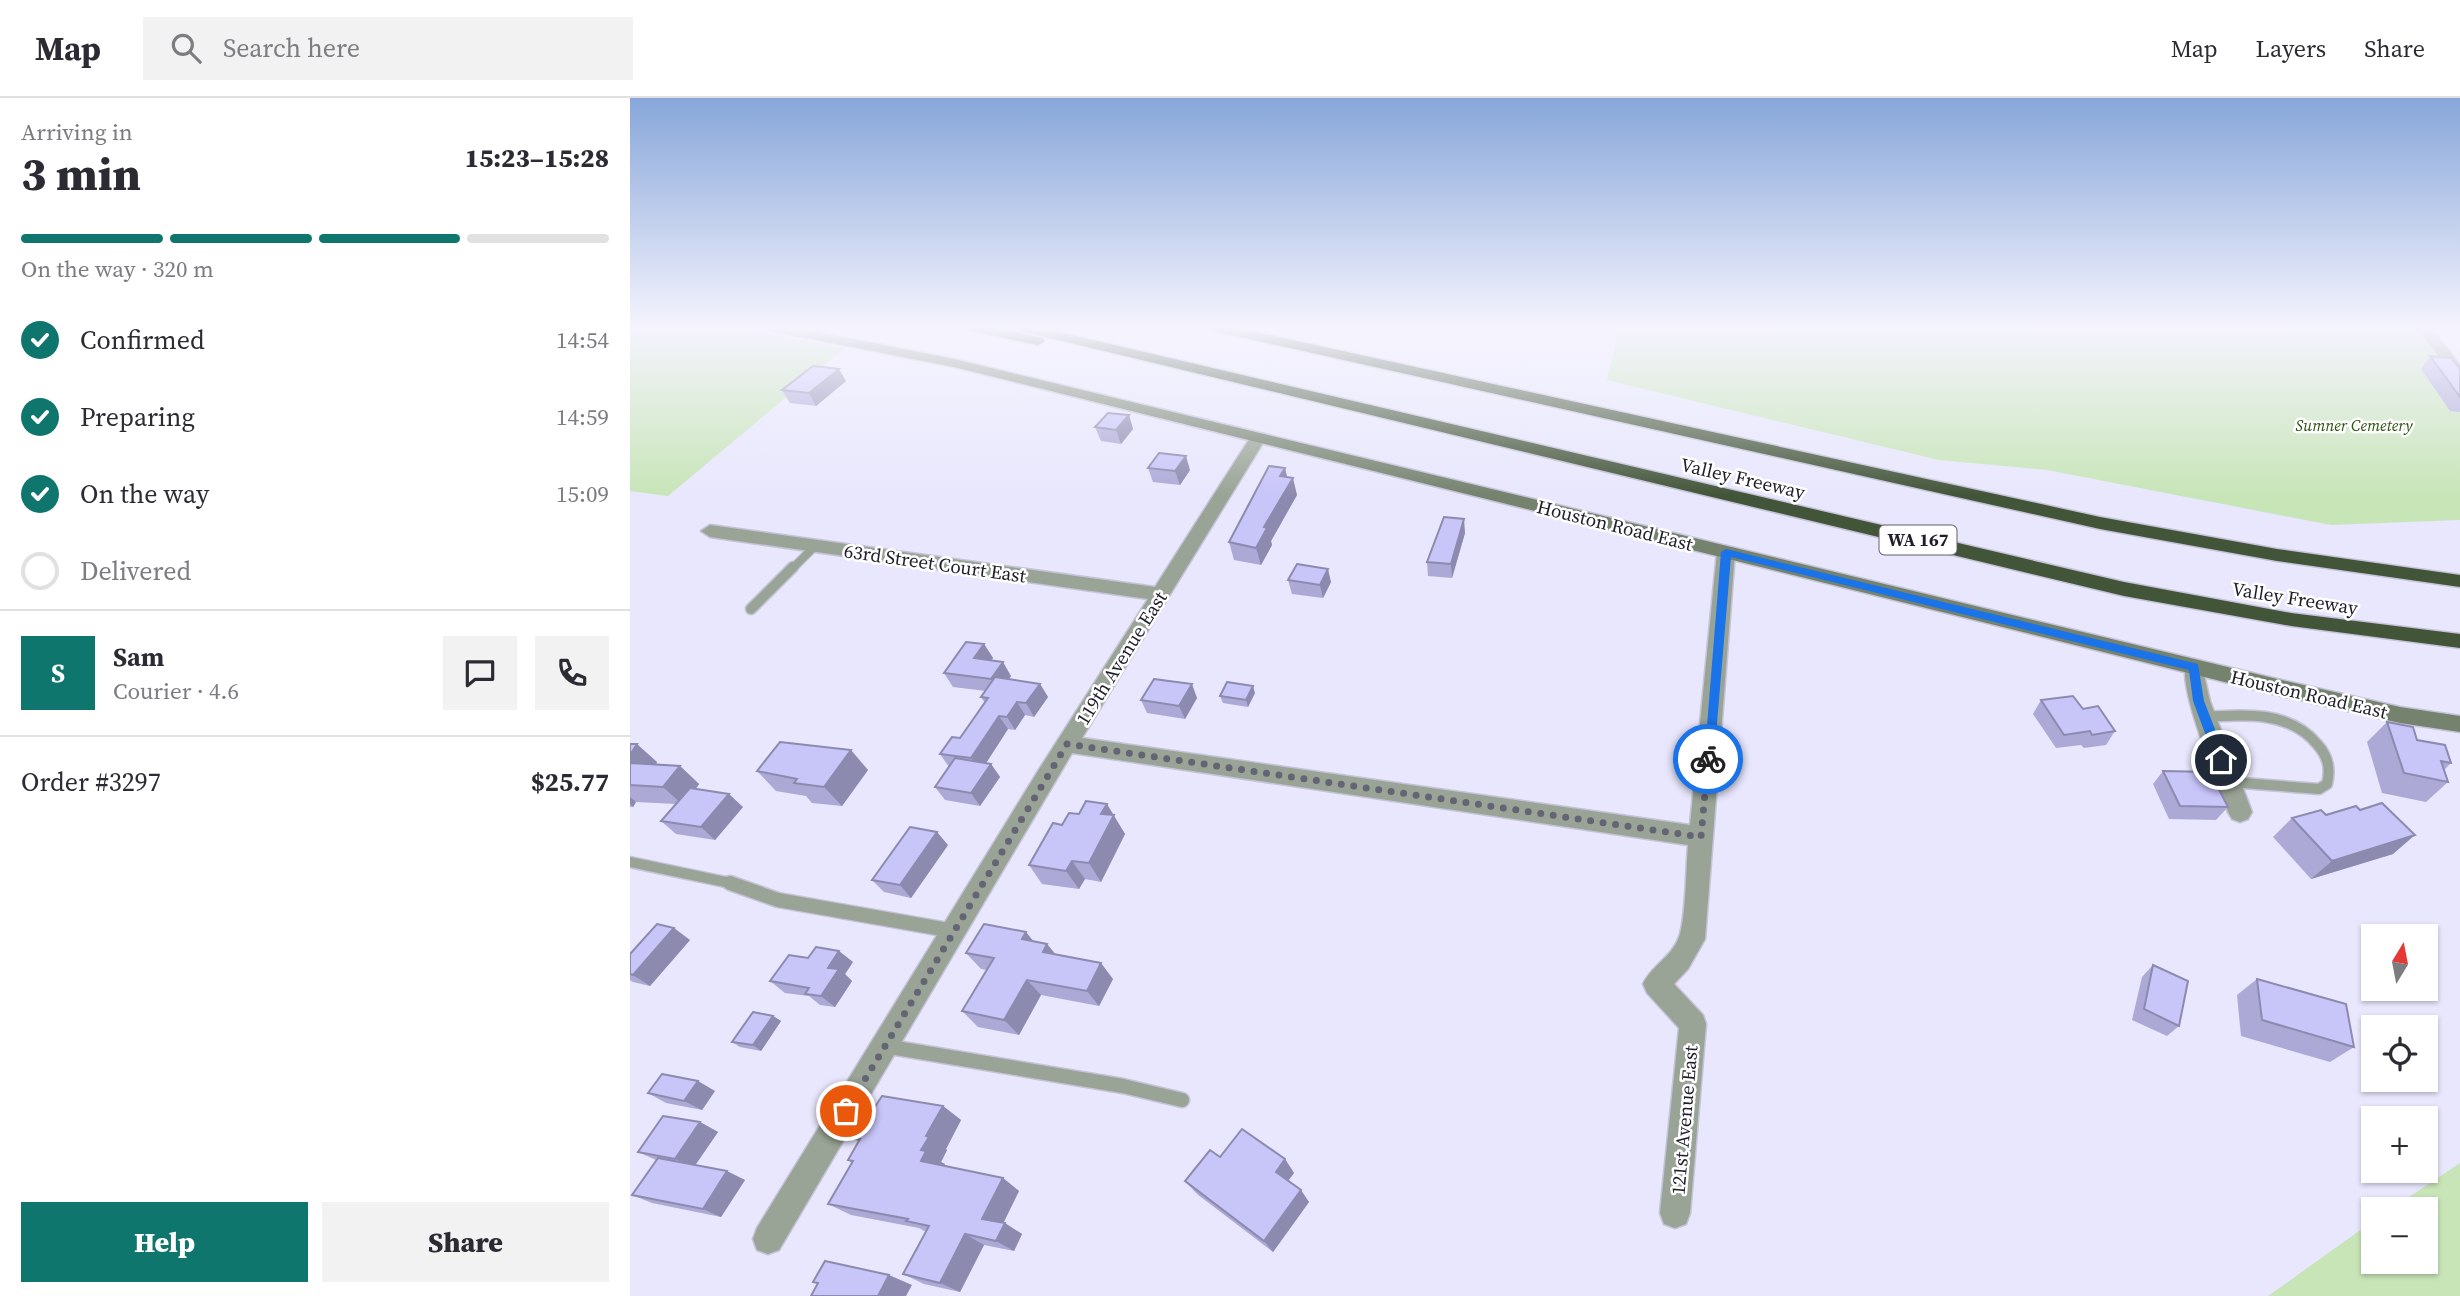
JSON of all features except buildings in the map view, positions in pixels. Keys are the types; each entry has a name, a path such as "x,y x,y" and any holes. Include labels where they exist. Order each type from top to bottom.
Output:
{"highway":[{"path":"1230,383 1382,413"},
{"name":"Valley Freeway","path":"1256,383 2124,589 2232,610 2460,642"},
{"name":"Valley Freeway","path":"1473,383 2100,523 2263,553 2460,581"},
{"path":"1499,383 1584,407"},
{"path":"2337,563 2460,567"}],"street":[{"name":"Houston Road East","path":"1035,383 2194,667 2400,715 2460,724"},
{"name":"119th Avenue East","path":"768,1239 1067,744 1258,438"},
{"name":"63rd Street Court East","path":"710,531 1161,594"},
{"name":"121st Avenue East","path":"1675,1213 1693,1024 1656,984 1679,961 1692,939 1726,552"},
{"path":"2194,667 2199,701 2240,812"},
{"path":"1067,744 1701,837"}],"lane":[{"path":"751,609 815,546"},
{"path":"2205,717 2258,716 2301,728 2321,747 2330,771 2327,784 2319,789 2229,782"},
{"path":"630,862 727,882 778,900 954,931"},
{"path":"884,1046 1123,1086 1182,1100"}],"green space":[{"path":"630,383 803,383 668,496 630,491"},
{"name":"Sumner Cemetery","path":"1619,383 2460,383 2460,520 2331,525 2047,470 1939,460"},
{"path":"2460,1163 2460,1296 2268,1296 2361,1230 2361,1274 2438,1274 2438,1197 2409,1197 2430,1183 2438,1183 2438,1178"}],"way so far":[{"path":"846,1111 1067,744 1701,837 1708,759"}],"route":[{"path":"1708,759 1726,552 2194,667 2199,701 2221,760"}]}
